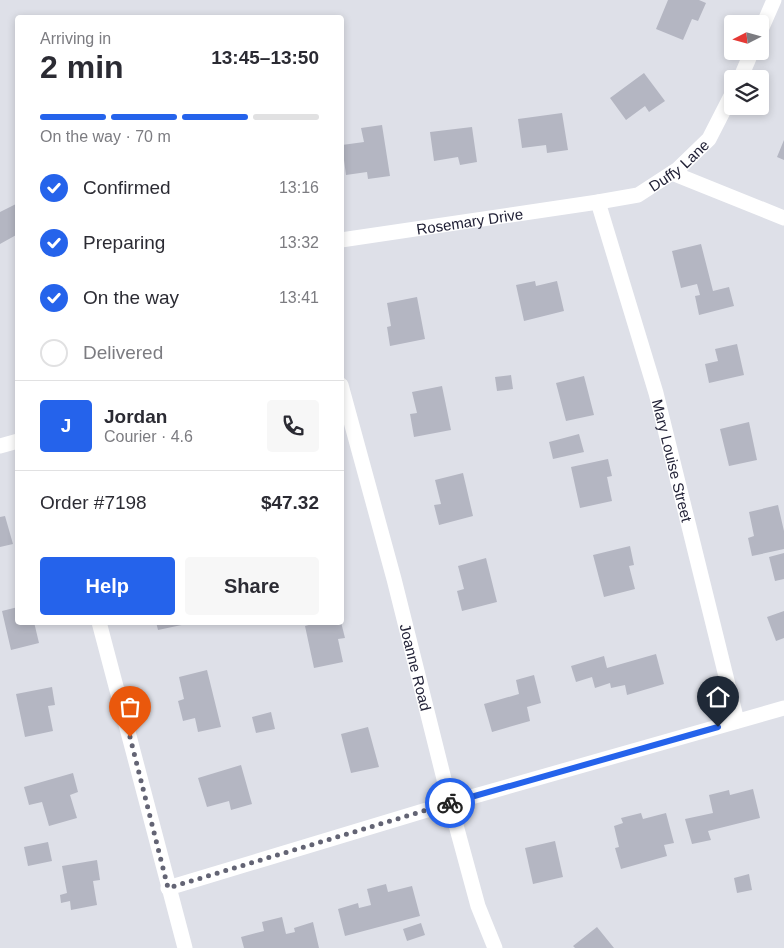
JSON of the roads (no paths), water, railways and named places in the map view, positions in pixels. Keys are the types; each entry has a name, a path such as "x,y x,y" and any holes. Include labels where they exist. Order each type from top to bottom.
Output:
{"street":[{"path":"767,15 774,0"},
{"name":"Duffy Lane","path":"598,202 638,195 672,173 709,139 724,110"},
{"path":"672,173 784,218"},
{"name":"Rosemary Drive","path":"344,240 598,202"},
{"name":"Mary Louise Street","path":"598,202 656,393 738,721"},
{"name":"Joanne Road","path":"344,395 394,579 478,906 495,948"},
{"path":"0,446 15,442"},
{"path":"101,625 185,948"},
{"path":"168,888 450,803 784,708"}]}
